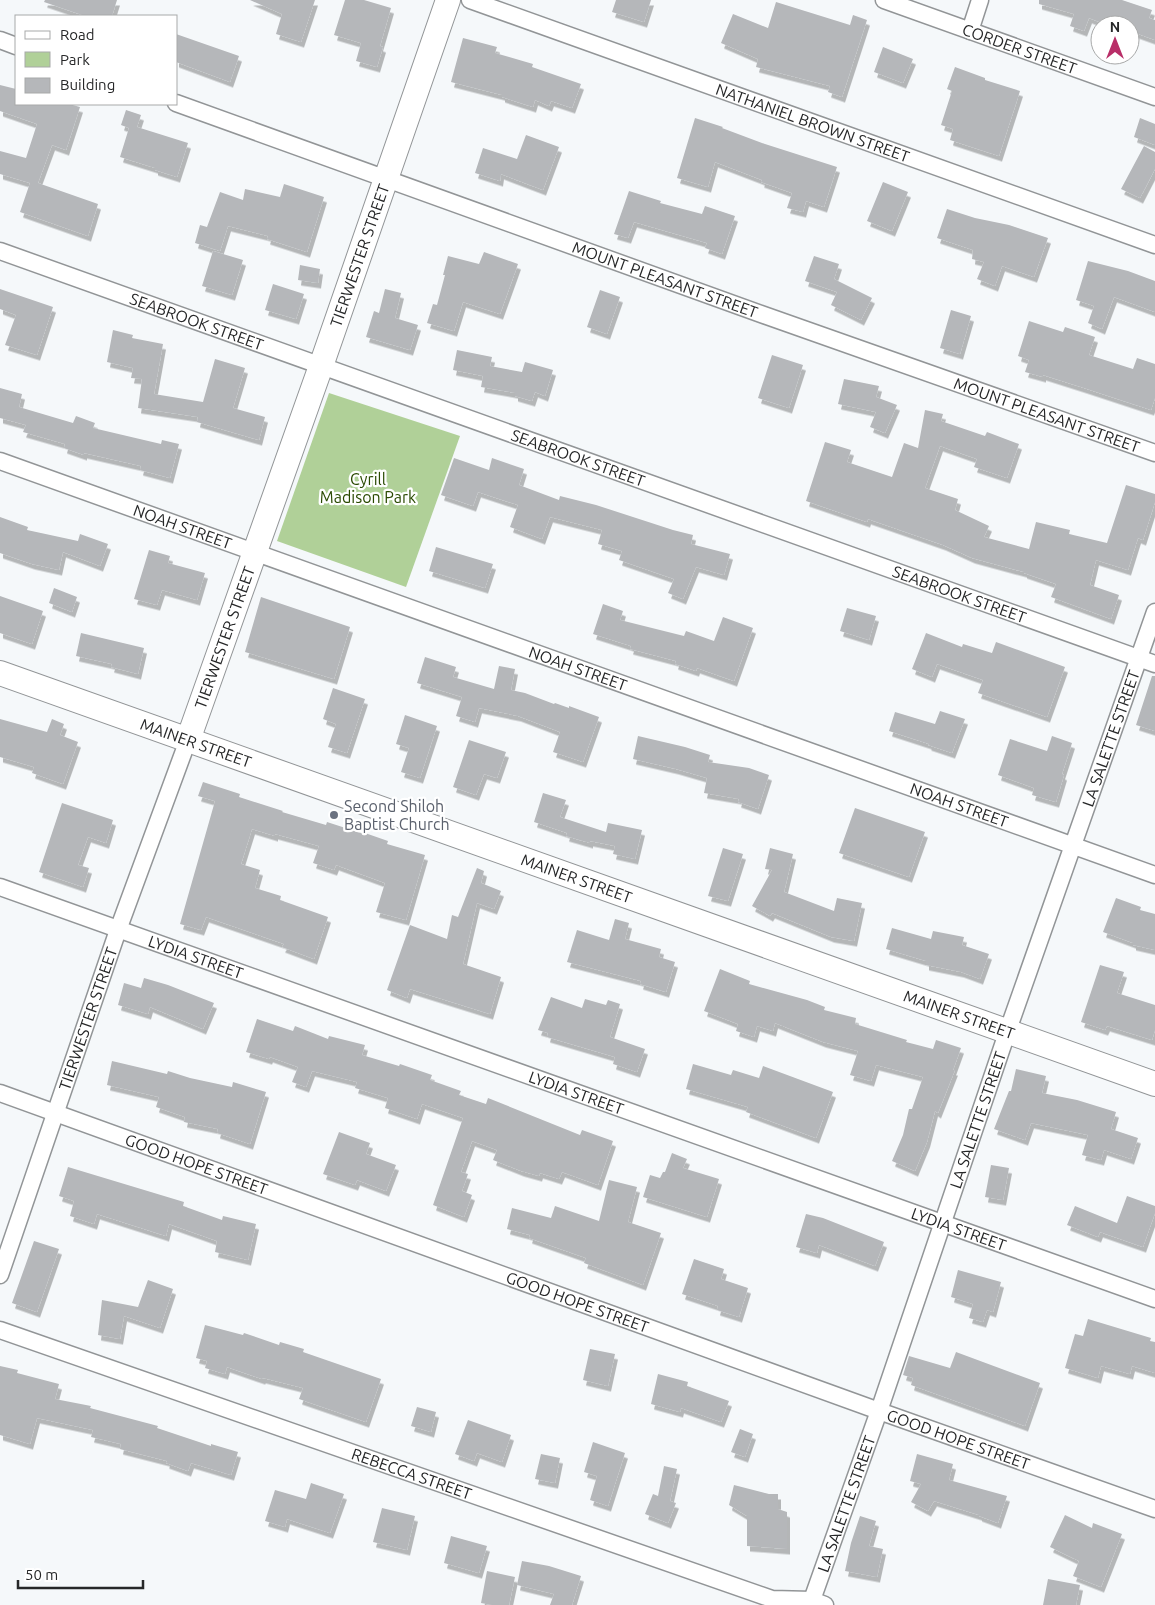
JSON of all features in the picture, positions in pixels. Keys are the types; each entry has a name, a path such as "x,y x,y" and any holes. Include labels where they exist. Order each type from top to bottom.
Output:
{"street":[{"name":"TIERWESTER STREET","path":"0,1275 118,930 188,740 321,366 448,0"},
{"name":"NATHANIEL BROWN STREET","path":"470,0 1155,245"},
{"name":"CORDER STREET","path":"884,0 1155,97"},
{"path":"970,31 980,0"},
{"path":"0,40 15,46"},
{"name":"MOUNT PLEASANT STREET","path":"178,104 771,318 1155,453"},
{"name":"SEABROOK STREET","path":"0,251 1147,662"},
{"name":"NOAH STREET","path":"0,461 1155,875"},
{"name":"LA SALETTE STREET","path":"819,1603 879,1411 1008,1030 1073,846 1147,662 1155,612"},
{"name":"MAINER STREET","path":"0,673 1008,1030 1155,1084"},
{"name":"LYDIA STREET","path":"0,887 942,1224 1155,1298"},
{"name":"GOOD HOPE STREET","path":"0,1093 1155,1509"},
{"name":"REBECCA STREET","path":"0,1330 772,1600 819,1603"}],"green space":[{"name":"Cyrill Madison Park","path":"329,393 460,436 406,587 277,541"}],"building":[{"path":"45,0 117,0 112,15 82,15 44,2"},
{"path":"250,0 315,0 301,42 276,34 282,14"},
{"path":"345,0 364,0 391,8 380,46 383,47 377,67 356,61 361,43 334,35"},
{"path":"616,0 651,0 644,22 612,12"},
{"path":"1039,0 1122,0 1152,10 1149,18 1155,20 1155,40 1140,35 1140,15 1090,15 1084,31 1070,26 1074,14 1039,4"},
{"path":"776,2 850,25 853,15 867,20 842,97 828,92 830,86 756,67 758,59 721,43 733,14 768,28"},
{"path":"178,35 239,56 230,82 178,63"},
{"path":"463,38 497,47 495,53 533,64 532,67 581,84 572,108 551,101 549,106 535,100 533,107 502,97 502,95 451,82"},
{"path":"883,47 913,59 903,83 874,72"},
{"path":"955,67 985,78 985,80 1020,91 999,156 950,140 953,129 941,125 952,91 947,89"},
{"path":"0,85 15,89 15,105 73,105 80,107 66,150 52,145 38,183 98,204 88,236 20,212 30,183 0,174 0,151 26,158 37,124 0,111"},
{"path":"126,110 141,115 137,127 188,143 177,177 120,157 129,128 121,125"},
{"path":"695,118 765,144 837,167 824,207 806,201 803,212 787,208 792,193 715,162 708,187 677,178"},
{"path":"1140,118 1155,124 1155,145 1134,137"},
{"path":"526,135 559,147 543,190 501,174 500,181 475,173 483,148 517,159"},
{"path":"1144,146 1155,152 1155,169 1140,198 1121,189"},
{"path":"883,182 908,192 892,231 867,221"},
{"path":"284,184 324,197 307,252 267,239 268,236 228,226 220,251 195,243 200,225 207,227 220,192 243,200 245,189 280,197"},
{"path":"629,191 661,201 660,203 702,214 705,206 735,216 722,254 705,248 707,243 634,222 628,238 614,234"},
{"path":"947,209 975,218 1009,225 1048,238 1034,277 1002,266 995,286 977,279 984,262 972,259 973,250 937,238"},
{"path":"213,251 243,260 232,295 202,286"},
{"path":"484,252 518,264 500,314 463,302 454,331 427,323 433,304 437,305 448,256 479,264"},
{"path":"814,256 839,264 834,279 872,298 861,320 831,305 837,292 805,281"},
{"path":"1088,261 1128,271 1155,281 1155,312 1114,297 1102,329 1088,323 1094,306 1076,300"},
{"path":"300,265 320,269 318,283 298,280"},
{"path":"273,284 304,294 296,319 265,310"},
{"path":"0,289 53,307 37,355 5,345 16,315 0,309"},
{"path":"385,289 401,293 395,318 418,325 410,350 366,337 374,311 379,313"},
{"path":"600,290 620,297 607,334 587,327"},
{"path":"951,310 971,316 960,354 940,348"},
{"path":"1029,321 1063,332 1065,327 1095,337 1089,355 1133,369 1137,358 1155,364 1155,398 1151,410 1043,375 1043,377 1025,372 1029,360 1018,356"},
{"path":"113,330 133,335 132,338 163,344 154,394 203,402 215,359 245,368 233,408 265,417 259,440 197,422 198,417 138,408 142,379 131,378 133,368 107,362"},
{"path":"457,350 492,357 490,366 522,372 525,362 553,370 545,396 535,392 532,401 515,396 515,393 481,387 483,376 453,370"},
{"path":"772,355 803,365 789,408 758,398"},
{"path":"844,379 879,386 876,397 897,405 885,433 870,427 876,412 838,404"},
{"path":"0,388 22,394 19,407 73,423 76,416 95,423 93,428 161,444 162,440 179,444 170,478 140,470 141,466 84,453 84,455 64,448 65,444 23,432 26,425 0,418"},
{"path":"925,410 943,414 941,421 985,436 987,432 1019,444 1007,478 974,467 977,459 940,446 925,488 958,499 955,510 989,526 984,537 1029,549 1036,522 1070,530 1069,534 1107,543 1126,485 1155,494 1155,502 1143,540 1138,538 1128,570 1096,560 1090,585 1119,595 1111,619 1051,597 1056,584 1024,572 972,558 943,545 868,519 867,522 806,501 825,442 851,450 847,462 892,477 904,443 918,448"},
{"path":"454,458 489,470 492,458 524,469 519,485 559,500 560,496 596,505 693,535 691,544 730,554 724,575 696,567 683,599 668,593 674,579 619,560 622,551 598,544 602,530 550,517 542,539 510,527 518,505 478,492 473,506 441,495"},
{"path":"0,517 28,527 27,530 78,541 80,534 108,544 100,566 63,552 59,570 32,564 0,553"},
{"path":"436,547 493,564 485,588 429,571"},
{"path":"149,550 170,556 168,563 205,573 197,600 162,590 157,605 134,599"},
{"path":"54,588 77,597 72,612 49,603"},
{"path":"0,596 43,611 32,644 0,633"},
{"path":"261,597 350,627 334,679 245,652"},
{"path":"603,604 623,611 620,620 684,636 686,631 714,641 723,617 753,628 734,681 697,668 696,671 675,664 676,661 630,649 631,646 593,634"},
{"path":"847,608 876,616 869,640 840,631"},
{"path":"81,633 144,648 138,674 111,667 112,664 76,656"},
{"path":"926,633 962,647 963,644 992,653 996,642 1065,667 1047,717 978,693 983,680 937,664 932,677 912,669"},
{"path":"425,657 456,667 453,677 494,689 499,666 515,669 511,690 554,704 569,708 569,706 599,717 583,762 553,752 560,732 518,716 479,708 475,722 456,716 462,697 417,683"},
{"path":"1152,676 1155,676 1155,731 1136,725"},
{"path":"333,688 365,699 347,753 328,747 336,724 323,719"},
{"path":"940,711 965,719 952,753 889,731 895,712 935,724"},
{"path":"405,715 437,726 420,778 401,772 409,748 396,744"},
{"path":"0,719 47,732 52,719 64,724 60,735 78,742 63,784 32,773 34,767 0,757"},
{"path":"638,736 710,755 708,762 749,768 769,775 758,809 738,802 739,799 704,793 707,778 633,759"},
{"path":"1052,736 1072,743 1062,774 1064,775 1056,802 1032,795 1034,788 998,775 1010,739 1047,751"},
{"path":"469,740 506,752 497,778 484,774 476,795 453,787"},
{"path":"203,782 240,794 239,797 282,812 326,825 327,822 365,833 388,841 387,844 425,855 406,920 376,912 385,883 336,865 334,870 313,863 319,846 252,829 241,864 260,870 255,888 281,896 280,900 328,917 314,959 282,947 284,944 206,917 201,930 180,924 215,801 198,796"},
{"path":"543,793 566,800 560,817 606,832 608,823 642,830 635,859 613,854 615,846 590,841 590,843 566,836 567,833 534,822"},
{"path":"62,803 113,820 106,843 88,837 78,865 89,868 83,887 39,872"},
{"path":"855,808 925,832 909,877 839,853"},
{"path":"723,848 743,854 728,901 708,896"},
{"path":"770,848 793,854 784,892 834,911 837,898 862,903 854,941 831,937 772,913 770,916 752,906 772,870 765,869"},
{"path":"477,868 484,871 481,883 501,891 494,909 477,903 463,964 501,977 490,1014 410,989 407,998 387,990 410,925 447,939 452,915 458,917"},
{"path":"1116,898 1141,907 1140,910 1155,914 1155,950 1133,945 1133,943 1103,932"},
{"path":"615,919 629,923 625,939 661,949 659,957 675,962 666,992 640,984 641,981 567,962 577,930 609,940"},
{"path":"892,928 931,939 933,931 964,937 962,945 989,954 980,979 961,972 926,965 926,961 886,949"},
{"path":"1100,965 1124,972 1117,993 1155,1005 1155,1030 1152,1040 1107,1026 1105,1030 1081,1022"},
{"path":"720,969 750,981 749,984 807,1000 825,1007 824,1010 856,1018 855,1024 907,1040 906,1042 933,1049 936,1040 961,1048 953,1070 955,1070 938,1113 935,1111 927,1142 915,1171 892,1161 903,1135 909,1109 912,1109 923,1077 876,1065 871,1081 850,1075 858,1051 823,1042 775,1023 773,1031 757,1026 754,1037 736,1031 738,1024 704,1011"},
{"path":"144,978 214,1003 203,1029 150,1007 148,1014 118,1005 124,983 141,988"},
{"path":"551,997 582,1008 585,999 606,1005 608,1000 620,1004 610,1037 645,1049 637,1072 613,1064 615,1057 547,1037 548,1033 538,1030"},
{"path":"257,1019 293,1031 295,1026 328,1039 329,1036 365,1045 362,1055 399,1066 400,1064 432,1075 430,1080 461,1091 459,1095 486,1104 488,1098 580,1135 582,1130 613,1141 598,1185 562,1172 559,1179 540,1173 539,1176 521,1171 493,1160 497,1150 472,1141 461,1172 468,1174 462,1191 472,1195 464,1217 433,1205 463,1118 422,1104 417,1119 385,1108 388,1098 355,1088 357,1082 312,1071 306,1087 292,1082 298,1067 270,1057 269,1059 246,1052"},
{"path":"112,1061 167,1074 168,1071 232,1087 233,1082 266,1092 250,1144 217,1133 218,1129 184,1122 185,1117 156,1107 159,1097 107,1085"},
{"path":"693,1064 731,1075 733,1070 759,1078 763,1066 833,1092 816,1138 746,1112 748,1107 686,1089"},
{"path":"1016,1069 1046,1076 1042,1093 1077,1100 1116,1112 1111,1129 1138,1138 1131,1159 1104,1150 1101,1160 1082,1155 1088,1135 1031,1123 1025,1140 994,1129 1009,1091 1011,1091"},
{"path":"339,1132 370,1143 366,1154 396,1165 386,1191 357,1180 355,1185 323,1174"},
{"path":"672,1153 687,1159 683,1168 719,1179 707,1217 643,1197 650,1175 660,1178 663,1172 665,1172"},
{"path":"991,1165 1009,1168 1003,1200 985,1197"},
{"path":"68,1167 184,1202 183,1206 222,1220 223,1216 256,1224 248,1260 215,1252 217,1241 169,1224 166,1236 97,1214 94,1224 70,1216 74,1201 59,1196"},
{"path":"609,1180 637,1187 628,1222 661,1233 643,1285 584,1263 586,1258 529,1238 530,1235 507,1229 512,1208 551,1218 555,1206 599,1221"},
{"path":"1127,1196 1155,1206 1155,1213 1143,1247 1100,1232 1098,1237 1067,1225 1075,1206 1117,1223"},
{"path":"806,1214 823,1218 884,1242 875,1266 819,1245 817,1253 796,1247"},
{"path":"34,1241 59,1249 37,1312 12,1303"},
{"path":"694,1259 724,1269 721,1279 748,1288 739,1317 717,1310 718,1306 682,1294"},
{"path":"958,1270 1001,1282 993,1312 987,1310 983,1322 969,1318 973,1304 951,1297"},
{"path":"148,1280 173,1289 160,1328 124,1316 120,1339 98,1335 102,1300 138,1307"},
{"path":"1088,1319 1151,1338 1150,1341 1155,1342 1155,1373 1132,1366 1130,1374 1101,1366 1098,1378 1065,1368 1075,1334 1083,1336"},
{"path":"205,1325 243,1335 244,1333 279,1345 280,1342 304,1349 303,1352 381,1379 366,1422 299,1399 303,1388 262,1379 227,1367 225,1374 205,1368 207,1361 196,1358"},
{"path":"590,1349 615,1354 608,1386 583,1380"},
{"path":"956,1352 1040,1383 1025,1426 911,1385 913,1378 903,1375 909,1356 950,1368"},
{"path":"0,1366 18,1370 17,1373 59,1384 55,1399 91,1406 90,1408 158,1426 157,1428 211,1446 211,1444 238,1452 231,1475 191,1463 188,1471 166,1463 167,1461 120,1449 121,1444 91,1437 93,1430 37,1418 30,1444 0,1435"},
{"path":"658,1374 688,1382 687,1386 729,1401 721,1422 681,1408 680,1412 651,1404"},
{"path":"417,1407 436,1412 431,1432 411,1426"},
{"path":"468,1420 511,1435 502,1462 477,1453 474,1461 455,1454"},
{"path":"740,1429 753,1434 745,1457 731,1452"},
{"path":"593,1442 625,1453 608,1506 590,1500 597,1476 584,1472"},
{"path":"541,1454 560,1458 555,1483 535,1479"},
{"path":"917,1454 953,1464 949,1480 1007,1496 998,1523 934,1501 928,1511 911,1502 921,1484 910,1481"},
{"path":"664,1466 677,1469 670,1501 676,1503 668,1523 645,1514 653,1494 658,1496"},
{"path":"311,1483 344,1494 330,1533 287,1519 285,1527 265,1521 275,1490 306,1499"},
{"path":"734,1485 769,1494 778,1494 778,1509 787,1512 787,1549 747,1546 747,1516 729,1505"},
{"path":"382,1508 415,1516 407,1550 373,1542"},
{"path":"1065,1515 1092,1528 1093,1523 1122,1534 1101,1587 1073,1576 1079,1561 1050,1547"},
{"path":"860,1516 876,1521 869,1546 883,1549 877,1577 845,1571 851,1543"},
{"path":"451,1536 487,1546 479,1573 444,1563"},
{"path":"522,1561 549,1566 581,1576 572,1605 550,1605 554,1594 517,1585"},
{"path":"487,1571 515,1577 509,1605 481,1603"},
{"path":"1048,1579 1080,1585 1076,1605 1043,1605"}],"place":[{"name":"Second Shiloh Baptist Church","path":"334,815"}]}
